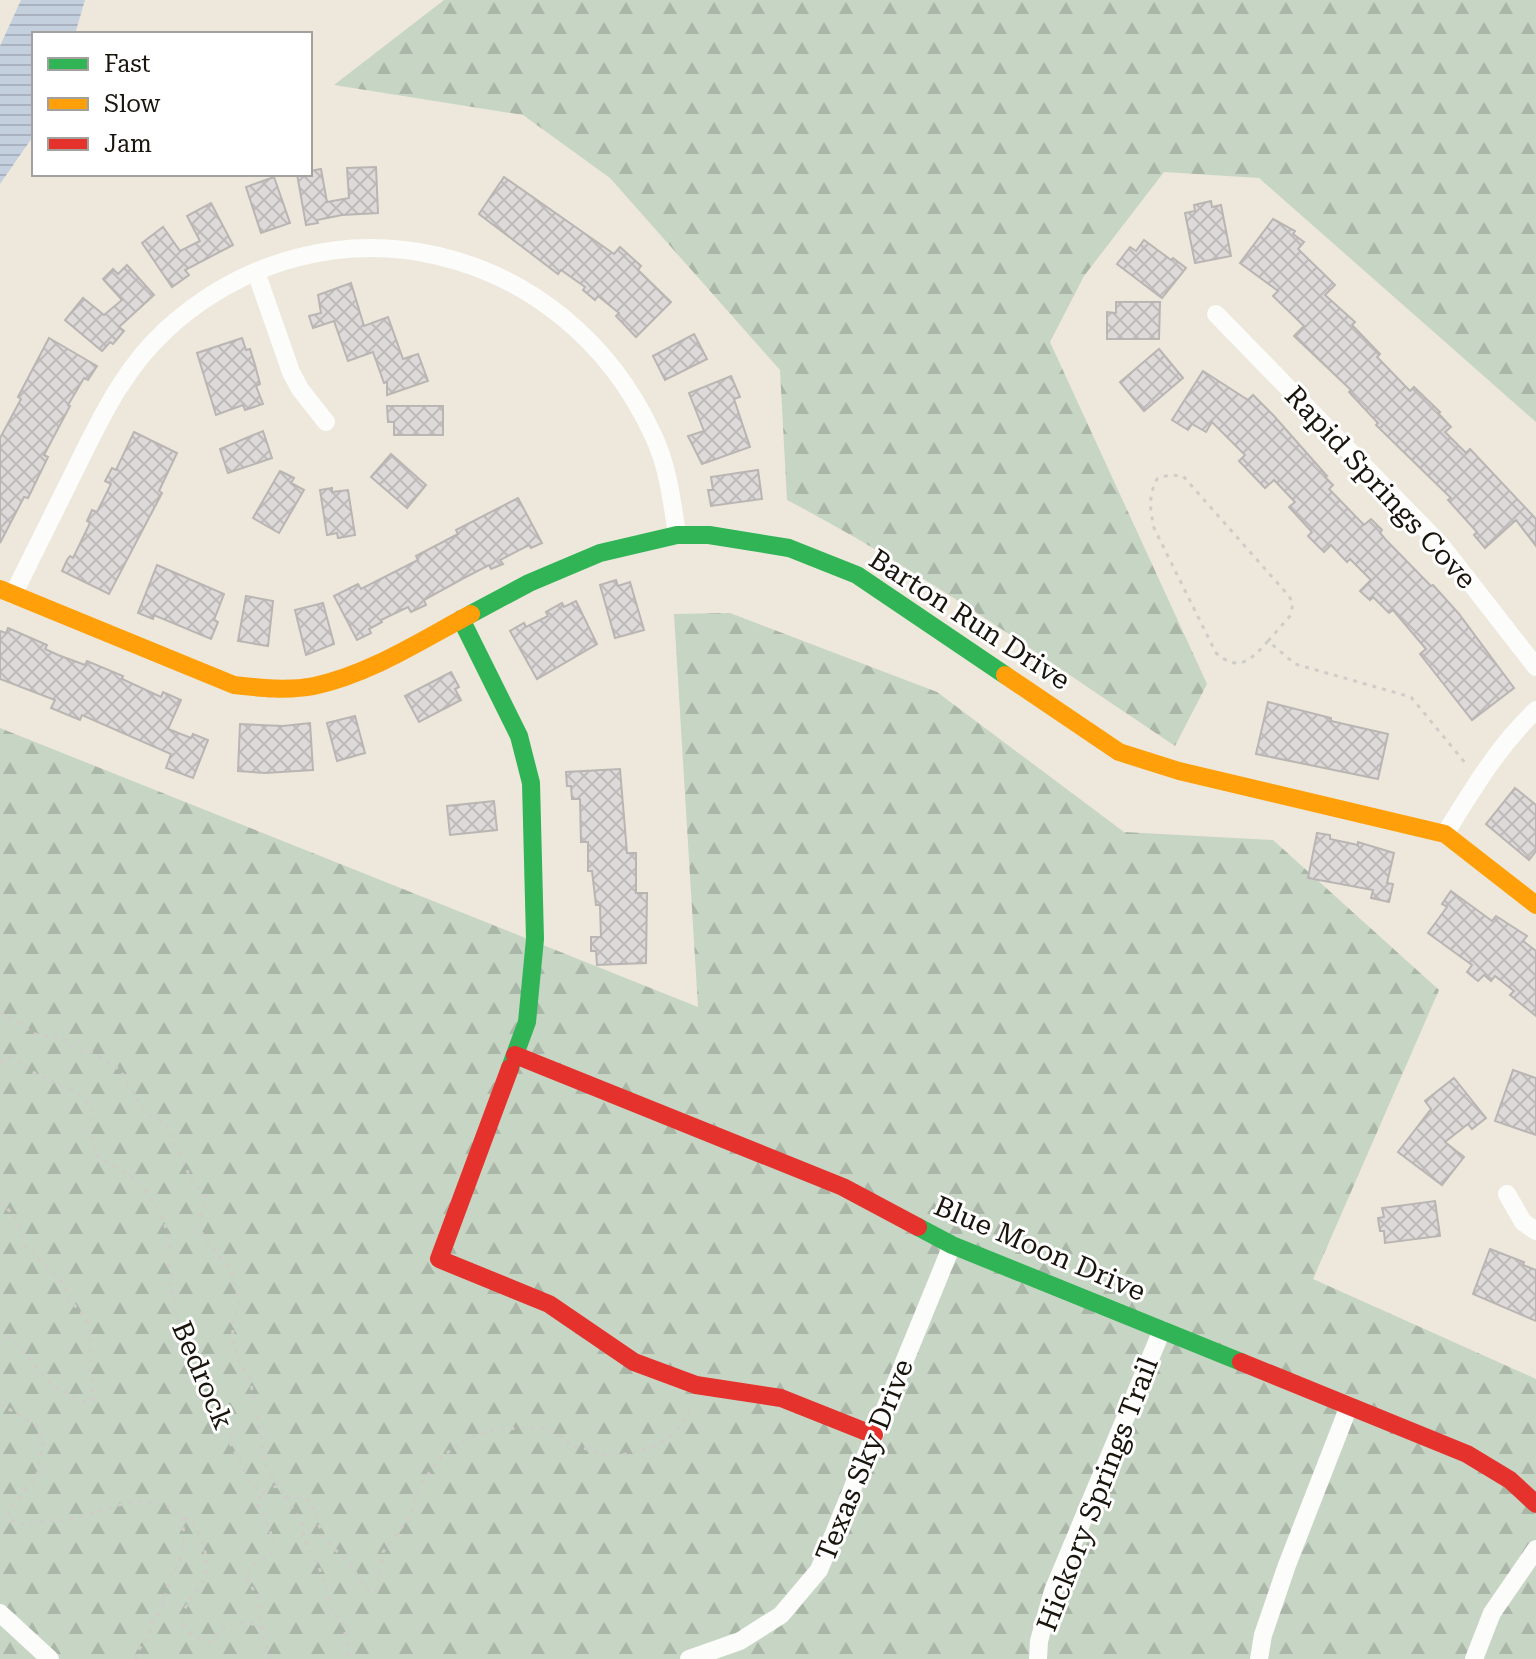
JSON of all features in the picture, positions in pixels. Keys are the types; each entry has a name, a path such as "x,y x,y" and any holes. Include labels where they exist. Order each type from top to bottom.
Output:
{"street":[{"path":"6,592 137,359 169,327 208,298 256,272 285,261 356,248 408,250 456,260 495,273 538,298 585,336 610,364 654,437 670,486 677,535"},
{"path":"256,272 291,372 326,422"},
{"name":"Rapid Springs Cove","path":"1216,314 1440,544 1536,667"},
{"name":"Barton Run Drive","path":"6,592 234,685 273,689 313,686 365,670 564,566 600,553 677,535 709,535 789,548 857,575 1119,752 1179,771 1445,834 1536,905"},
{"path":"461,619 519,736 531,783 535,939 527,1022 439,1259 549,1304 634,1362 696,1385 781,1398 874,1435"},
{"path":"1445,834 1511,734 1536,710"},
{"name":"Blue Moon Drive","path":"515,1055 843,1187 952,1245 1467,1454 1510,1480 1536,1504"},
{"path":"1507,1194 1523,1222 1536,1231"},
{"name":"Texas Sky Drive","path":"689,1659 740,1641 781,1615 819,1570 952,1245"},
{"name":"Hickory Springs Trail","path":"1038,1659 1039,1641 1053,1591 1162,1330"},
{"path":"1259,1659 1263,1635 1282,1579 1349,1406"},
{"path":"1474,1659 1492,1613 1536,1549"},
{"path":"0,1613 50,1659"}],"path":[{"path":"1169,475 1183,476 1289,596 1293,604 1290,616 1268,641 1254,658 1238,664 1227,662 1216,653 1154,528 1149,505 1150,493 1157,479 1169,475"},
{"path":"1268,641 1295,664 1411,697 1466,764"},
{"path":"0,1012 35,1034 66,1040 74,1049 93,1052 120,1070 141,1106 165,1123 192,1181 206,1197 199,1222 203,1236 231,1271 240,1303 234,1313 233,1340 242,1368 250,1379 266,1466 302,1523 304,1539 322,1574 333,1612 343,1624 350,1659"},
{"name":"Bedrock","path":"0,1062 8,1057 16,1058 24,1068 83,1096 93,1114 87,1127 99,1159 117,1166 154,1199 169,1243 166,1264 173,1278 169,1287 176,1297 175,1318 183,1323 194,1343 193,1352 208,1389 214,1393 212,1403 230,1433 229,1441 250,1481 264,1494"},
{"path":"0,1202 15,1216 25,1245 64,1284 66,1297 84,1315 91,1331 90,1373 94,1399 83,1402 51,1384 11,1338 0,1335"},
{"path":"285,1497 301,1496 311,1502 323,1537 350,1565 367,1589 374,1592 378,1588 383,1552 408,1519 422,1482 441,1458 462,1441 489,1430 539,1427 558,1434 572,1447 588,1447 608,1455 629,1455 670,1437 683,1422 696,1396"},
{"path":"0,1404 36,1425 43,1442 37,1476 10,1508 8,1518 19,1525 74,1518 135,1500 162,1504 191,1523 205,1550 207,1566 204,1579 185,1607 182,1620 186,1629 202,1641 210,1641 235,1621 259,1625 263,1629"},
{"path":"271,1659 257,1597 246,1576 251,1566 271,1554 273,1548 271,1534 256,1502 269,1488 279,1486"},
{"path":"135,1659 150,1634 152,1622 161,1611 171,1575 180,1562 184,1535 182,1517"}],"green space":[{"path":"444,0 1536,0 1536,422 1259,178 1164,172 1084,276 1050,342 1207,684 1175,746 936,587 787,500 780,370 610,178 523,115 334,85"},
{"path":"730,613 937,692 1124,832 1273,840 1439,990 1313,1279 1536,1379 1536,1659 0,1659 0,728 698,1007 674,614"}],"water":[{"path":"21,0 85,0 76,32 32,32 32,138 0,184 0,46"}],"building":[{"path":"376,167 378,213 342,215 306,225 297,176 312,176 312,171 321,169 327,202 349,198 347,168"},
{"path":"274,177 290,223 261,233 246,187"},
{"path":"504,177 614,254 620,247 641,266 638,270 671,302 636,337 616,316 619,313 598,296 595,300 583,290 585,287 561,270 558,274 479,214"},
{"path":"1211,201 1212,207 1221,205 1231,256 1195,263 1185,213 1195,211 1194,205"},
{"path":"211,203 233,245 185,270 189,275 172,287 142,243 163,227 180,251 200,241 187,216"},
{"path":"1273,219 1295,231 1293,234 1304,242 1298,249 1335,285 1325,295 1355,322 1352,325 1380,354 1377,357 1410,391 1414,387 1440,412 1451,427 1445,432 1466,453 1470,449 1536,519 1536,546 1516,520 1485,548 1474,535 1477,532 1448,500 1451,498 1376,425 1378,423 1349,392 1351,390 1294,336 1304,326 1273,296 1278,291 1240,263"},
{"path":"1144,240 1186,268 1162,298 1117,264 1130,247 1136,251"},
{"path":"127,265 154,295 119,327 124,331 102,351 65,320 83,298 104,315 122,300 103,279 113,269 118,274"},
{"path":"351,283 364,326 388,317 403,359 418,354 428,381 387,395 387,382 384,383 373,352 348,361 334,321 313,328 309,316 321,313 318,295"},
{"path":"1116,302 1160,302 1159,339 1107,339 1107,312 1116,313"},
{"path":"694,334 707,359 665,380 653,356"},
{"path":"49,338 97,366 88,380 84,378 68,405 28,498 24,497 0,543 0,438"},
{"path":"242,338 246,350 250,349 260,384 256,386 263,404 245,410 243,405 216,415 197,353"},
{"path":"1159,349 1183,378 1144,411 1120,382"},
{"path":"1203,371 1248,400 1253,395 1274,416 1327,476 1333,485 1329,489 1364,525 1371,519 1382,530 1380,533 1386,540 1459,614 1514,688 1472,720 1420,654 1426,649 1393,610 1389,613 1373,597 1370,600 1360,591 1371,580 1331,545 1324,552 1308,536 1312,532 1289,507 1295,502 1274,480 1265,488 1239,461 1245,455 1212,422 1206,432 1192,424 1188,430 1172,420"},
{"path":"731,376 740,397 734,399 750,447 702,464 688,436 704,431 689,393"},
{"path":"387,406 443,406 443,435 394,435 394,422 388,422"},
{"path":"263,431 272,458 228,473 220,449"},
{"path":"134,432 177,453 159,491 162,493 109,594 62,571 70,556 73,558 90,523 87,521 92,510 97,512 111,484 105,481 112,468 116,470"},
{"path":"391,454 426,485 407,508 371,477"},
{"path":"758,470 762,499 711,506 708,490 713,490 711,477"},
{"path":"280,471 294,478 291,483 304,490 279,533 253,518"},
{"path":"332,488 332,492 348,490 355,535 338,538 337,533 327,535 320,490"},
{"path":"518,498 542,543 531,548 529,545 500,560 503,564 491,569 489,565 462,579 424,600 426,605 411,612 408,607 381,620 369,629 371,633 357,640 334,596 358,584 361,589 418,560 416,556 458,534 456,530"},
{"path":"157,565 224,594 211,639 154,615 153,619 138,613"},
{"path":"616,580 618,586 630,582 644,630 615,638 600,585"},
{"path":"246,596 273,601 268,646 238,641"},
{"path":"576,601 597,644 537,679 510,631 548,616 546,612 562,603 564,607"},
{"path":"323,603 334,644 306,655 295,610"},
{"path":"8,628 47,645 45,649 58,655 85,665 87,661 161,697 163,692 181,700 168,729 191,738 193,734 208,740 193,778 166,768 171,754 82,715 80,720 51,708 55,700 0,679 0,631 6,633"},
{"path":"451,672 459,687 455,689 461,700 419,722 405,696"},
{"path":"1268,702 1388,734 1378,779 1256,754"},
{"path":"355,716 365,753 337,761 327,723"},
{"path":"310,723 313,770 238,771 240,724 283,726"},
{"path":"620,769 627,853 636,853 636,893 647,893 646,963 597,965 596,951 591,951 591,937 601,937 600,905 596,905 592,871 588,871 588,842 581,842 580,799 572,799 566,772"},
{"path":"1515,788 1536,805 1536,851 1529,860 1486,824"},
{"path":"494,801 497,830 450,835 447,806"},
{"path":"1317,833 1330,835 1330,839 1358,845 1358,842 1394,853 1387,883 1393,884 1389,902 1371,898 1373,890 1308,878"},
{"path":"1451,891 1492,921 1496,916 1527,936 1523,941 1536,951 1536,1016 1510,995 1514,991 1495,976 1491,981 1484,975 1478,981 1467,972 1472,965 1428,933 1447,907 1442,904"},
{"path":"1513,1070 1536,1078 1536,1135 1495,1121"},
{"path":"1454,1078 1486,1118 1472,1129 1468,1124 1445,1142 1464,1157 1442,1185 1398,1152 1431,1109 1425,1101"},
{"path":"1435,1201 1440,1236 1385,1243 1378,1218 1384,1217 1382,1208"},
{"path":"1490,1249 1536,1270 1536,1321 1473,1294"}],"traffic: fast":[{"path":"471,614 529,583 600,553 677,535 709,535 789,548 857,575 1005,675"},
{"path":"461,619 519,736 531,783 535,939 527,1022 510,1068"},
{"path":"918,1227 952,1245 1241,1362"}],"traffic: slow":[{"path":"0,589 234,685 274,688 314,686 335,681 394,656 471,614"},
{"path":"1005,675 1119,752 1179,771 1445,834 1536,905"}],"traffic: jam":[{"path":"515,1055 843,1187 918,1227"},
{"path":"510,1068 439,1259 549,1304 634,1362 696,1385 781,1398 874,1435"},
{"path":"1241,1362 1467,1454 1510,1480 1536,1504"}]}
